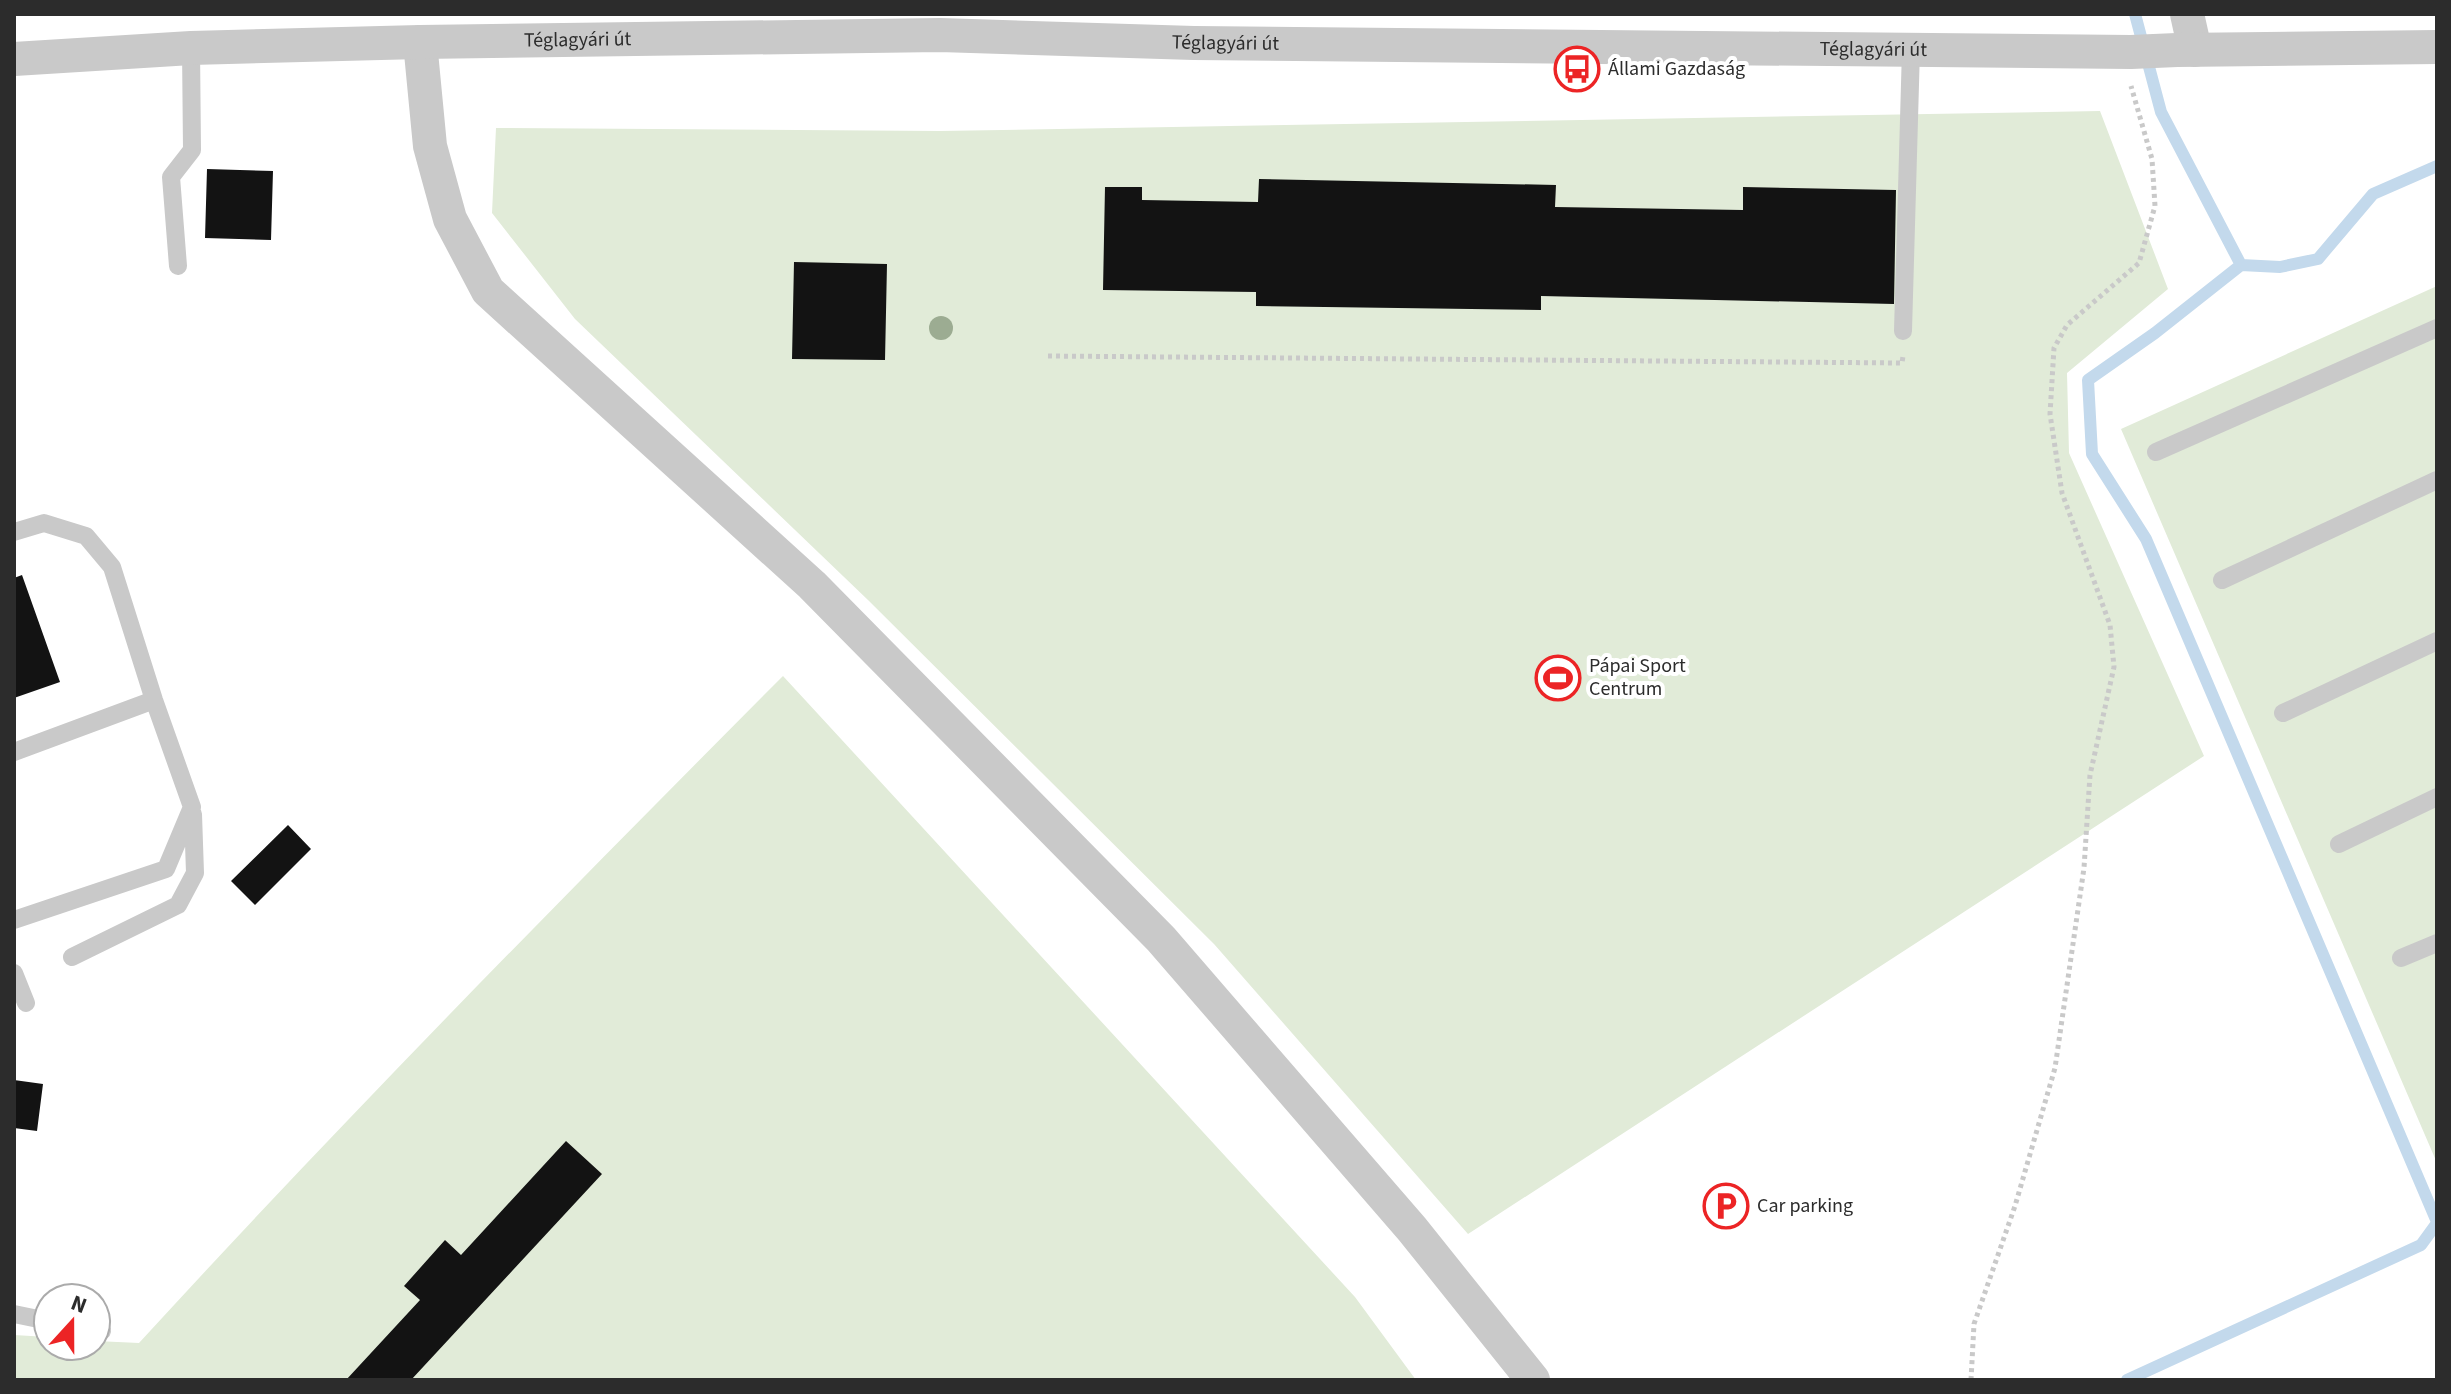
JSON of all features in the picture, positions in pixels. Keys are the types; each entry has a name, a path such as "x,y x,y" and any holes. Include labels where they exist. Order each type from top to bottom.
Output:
{"street":[{"path":"2186,50 2187,14"},
{"name":"Téglagyári út","path":"14,59 191,48 420,42 940,35 1194,43 2126,52 2437,47"},
{"path":"420,42 430,146 450,219 488,291 812,585 1161,939 1412,1229 1533,1380"}],"lane":[{"path":"178,266 171,177 192,150 191,48"},
{"path":"1903,331 1911,49"},
{"path":"2156,452 2437,328"},
{"path":"2222,580 2437,480"},
{"path":"14,532 44,523 86,536 112,567 192,807 195,873 178,905 72,957"},
{"path":"2283,713 2437,641"},
{"path":"14,752 154,700"},
{"path":"2339,844 2437,797"},
{"path":"14,920 166,869 192,807"},
{"path":"2401,958 2437,943"},
{"path":"14,973 26,1003"}],"path":[{"path":"1971,1380 1974,1324 2015,1206 2055,1068 2084,868 2090,775 2114,667 2110,625 2062,493 2050,414 2054,348 2067,325 2139,263 2155,206 2152,159 2126,52"},
{"path":"1048,356 1902,363 1903,331"}],"green space":[{"name":"Pápai Sport Centrum","path":"2100,111 2168,289 2067,373 2069,453 2204,756 1468,1234 1214,944 868,600 575,319 492,213 496,128 940,131"},
{"path":"2437,286 2437,1163 2121,429"},
{"path":"783,676 1355,1297 1416,1380 14,1380 14,1335 32,1336 32,1362 112,1362 112,1342 139,1343 297,1173"}],"building":[{"path":"207,169 273,171 271,240 205,238"},
{"path":"1259,179 1556,185 1555,207 1743,210 1743,187 1896,190 1894,304 1541,296 1541,310 1256,306 1256,292 1103,290 1105,187 1142,187 1142,200 1258,202"},
{"path":"794,262 887,264 885,360 792,359"},
{"path":"22,575 60,682 14,698 14,578"},
{"path":"288,825 311,849 255,905 231,881"},
{"path":"14,1080 43,1084 37,1131 14,1128"},
{"path":"566,1141 602,1174 411,1380 346,1380 420,1300 404,1286 445,1240 461,1255"}],"waterway":[{"path":"2135,14 2161,112 2241,265 2155,333 2088,380 2092,454 2146,539 2437,1222"},
{"path":"2241,265 2280,267 2318,259 2373,194 2437,166"},
{"path":"2127,1380 2421,1245 2437,1223"}],"place":[{"name":"Állami Gazdaság","path":"1577,69"},
{"name":"Pápai Sport Centrum","path":"1558,678"},
{"name":"Car parking","path":"1726,1206"}]}
